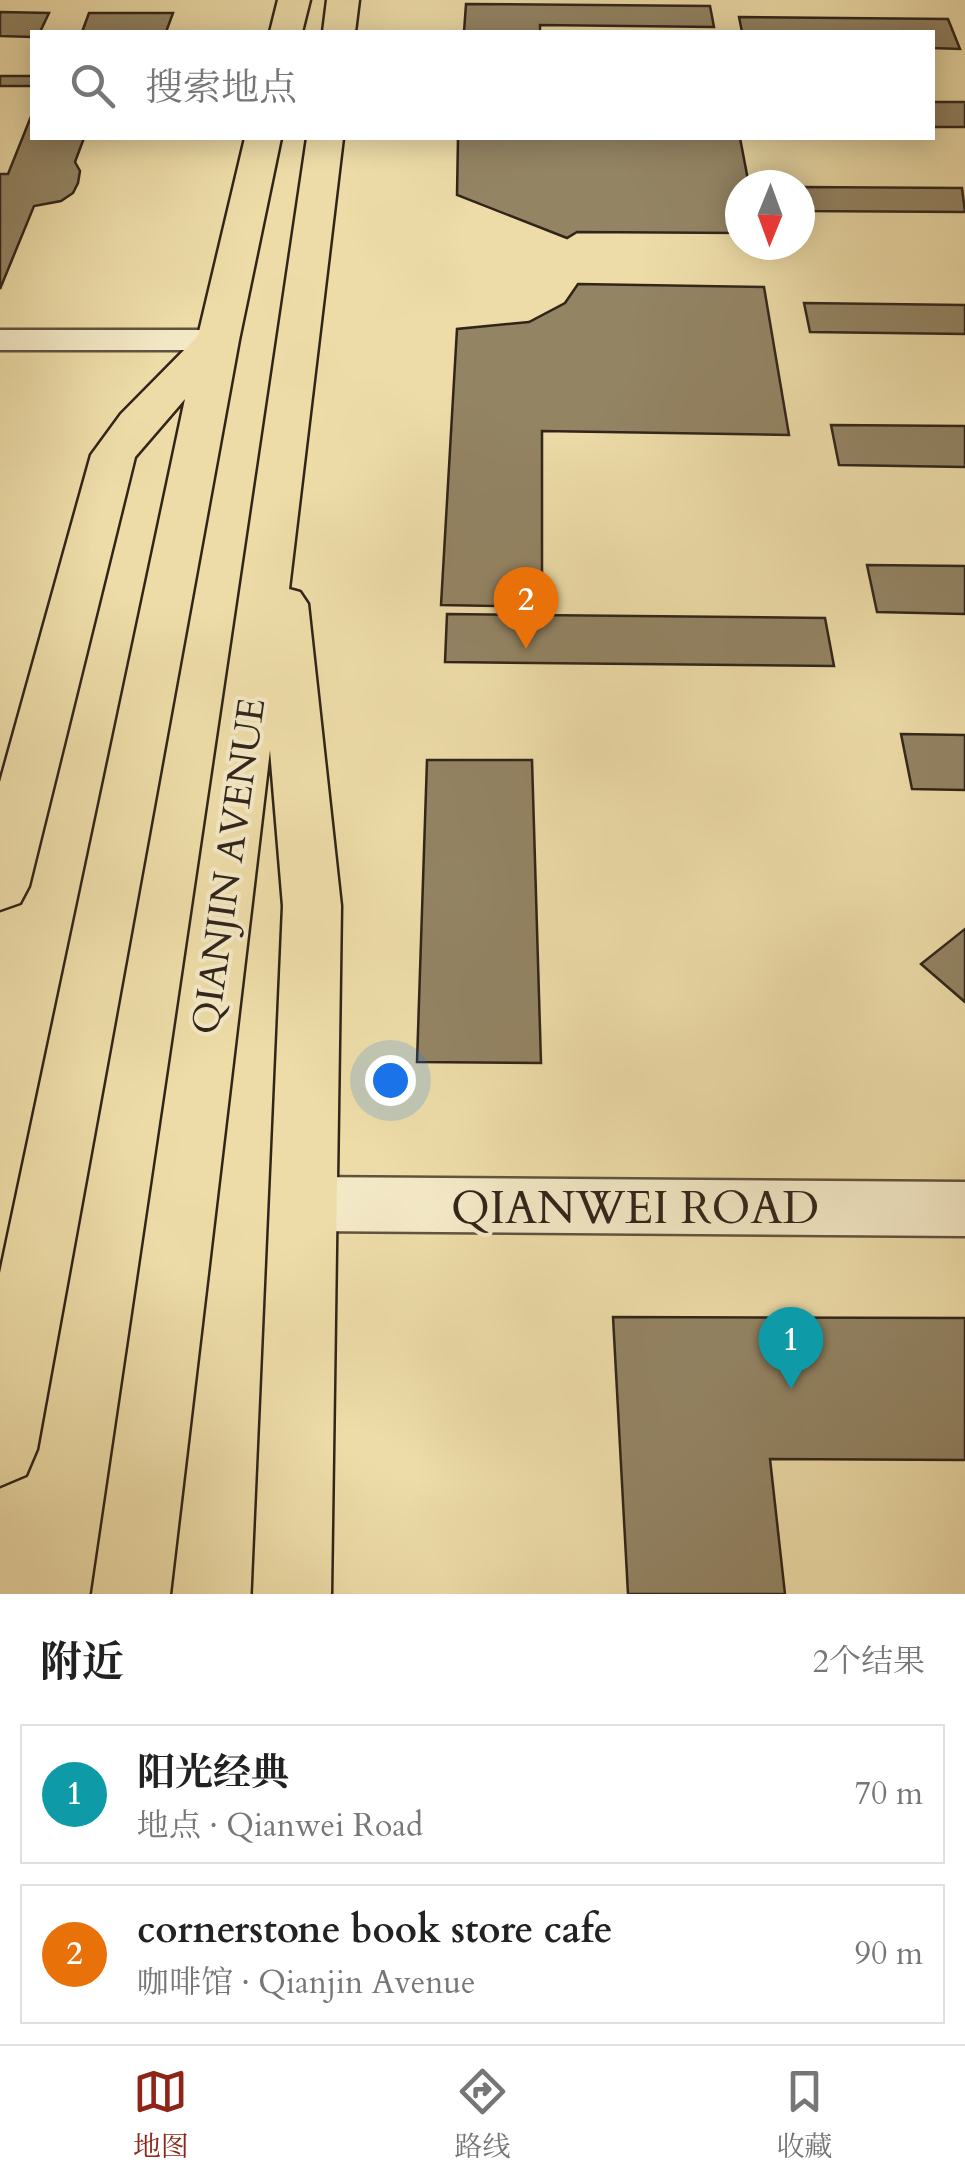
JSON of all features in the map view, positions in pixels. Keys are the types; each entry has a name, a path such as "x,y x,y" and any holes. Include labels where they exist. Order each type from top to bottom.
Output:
{"main road":[{"path":"286,30 294,0"},
{"path":"339,30 344,0"},
{"path":"0,1449 218,340 263,140"},
{"name":"QIANJIN AVENUE","path":"131,1594 325,140"},
{"path":"0,886 113,456 136,424 218,340"},
{"path":"274,522 312,906 292,1594"}],"street":[{"path":"0,340 218,340"},
{"name":"QIANWEI ROAD","path":"306,1204 965,1209"}],"building":[{"path":"466,4 710,6 714,27 540,25 540,30 464,30"},
{"path":"0,12 49,13 41,30 30,30 30,37 0,36"},
{"path":"89,13 173,13 167,30 83,30"},
{"path":"739,17 948,19 960,49 935,48 935,30 742,30"},
{"path":"0,76 30,76 30,86 0,86"},
{"path":"935,102 965,102 965,127 935,127"},
{"path":"30,119 30,140 83,140 75,162 80,171 73,193 61,201 34,206 0,289 0,174 8,174"},
{"path":"458,140 740,140 746,170 725,170 725,233 577,232 567,238 457,195"},
{"path":"815,187 962,188 965,212 815,211"},
{"path":"578,284 764,287 789,435 542,431 542,607 441,605 457,329 529,322 565,303"},
{"path":"804,303 965,305 965,334 810,332"},
{"path":"831,425 965,426 965,467 839,465"},
{"path":"867,565 965,566 965,614 877,612"},
{"path":"447,614 825,618 834,666 445,662"},
{"path":"901,734 965,735 965,790 912,789"},
{"path":"427,760 532,760 541,1063 417,1062"},
{"path":"965,929 965,1002 921,964"},
{"path":"613,1317 965,1318 965,1460 770,1459 785,1594 628,1594"}],"place":[{"name":"cornerstone book store cafe","path":"526,649"},
{"name":"阳光经典","path":"791,1389"}]}
